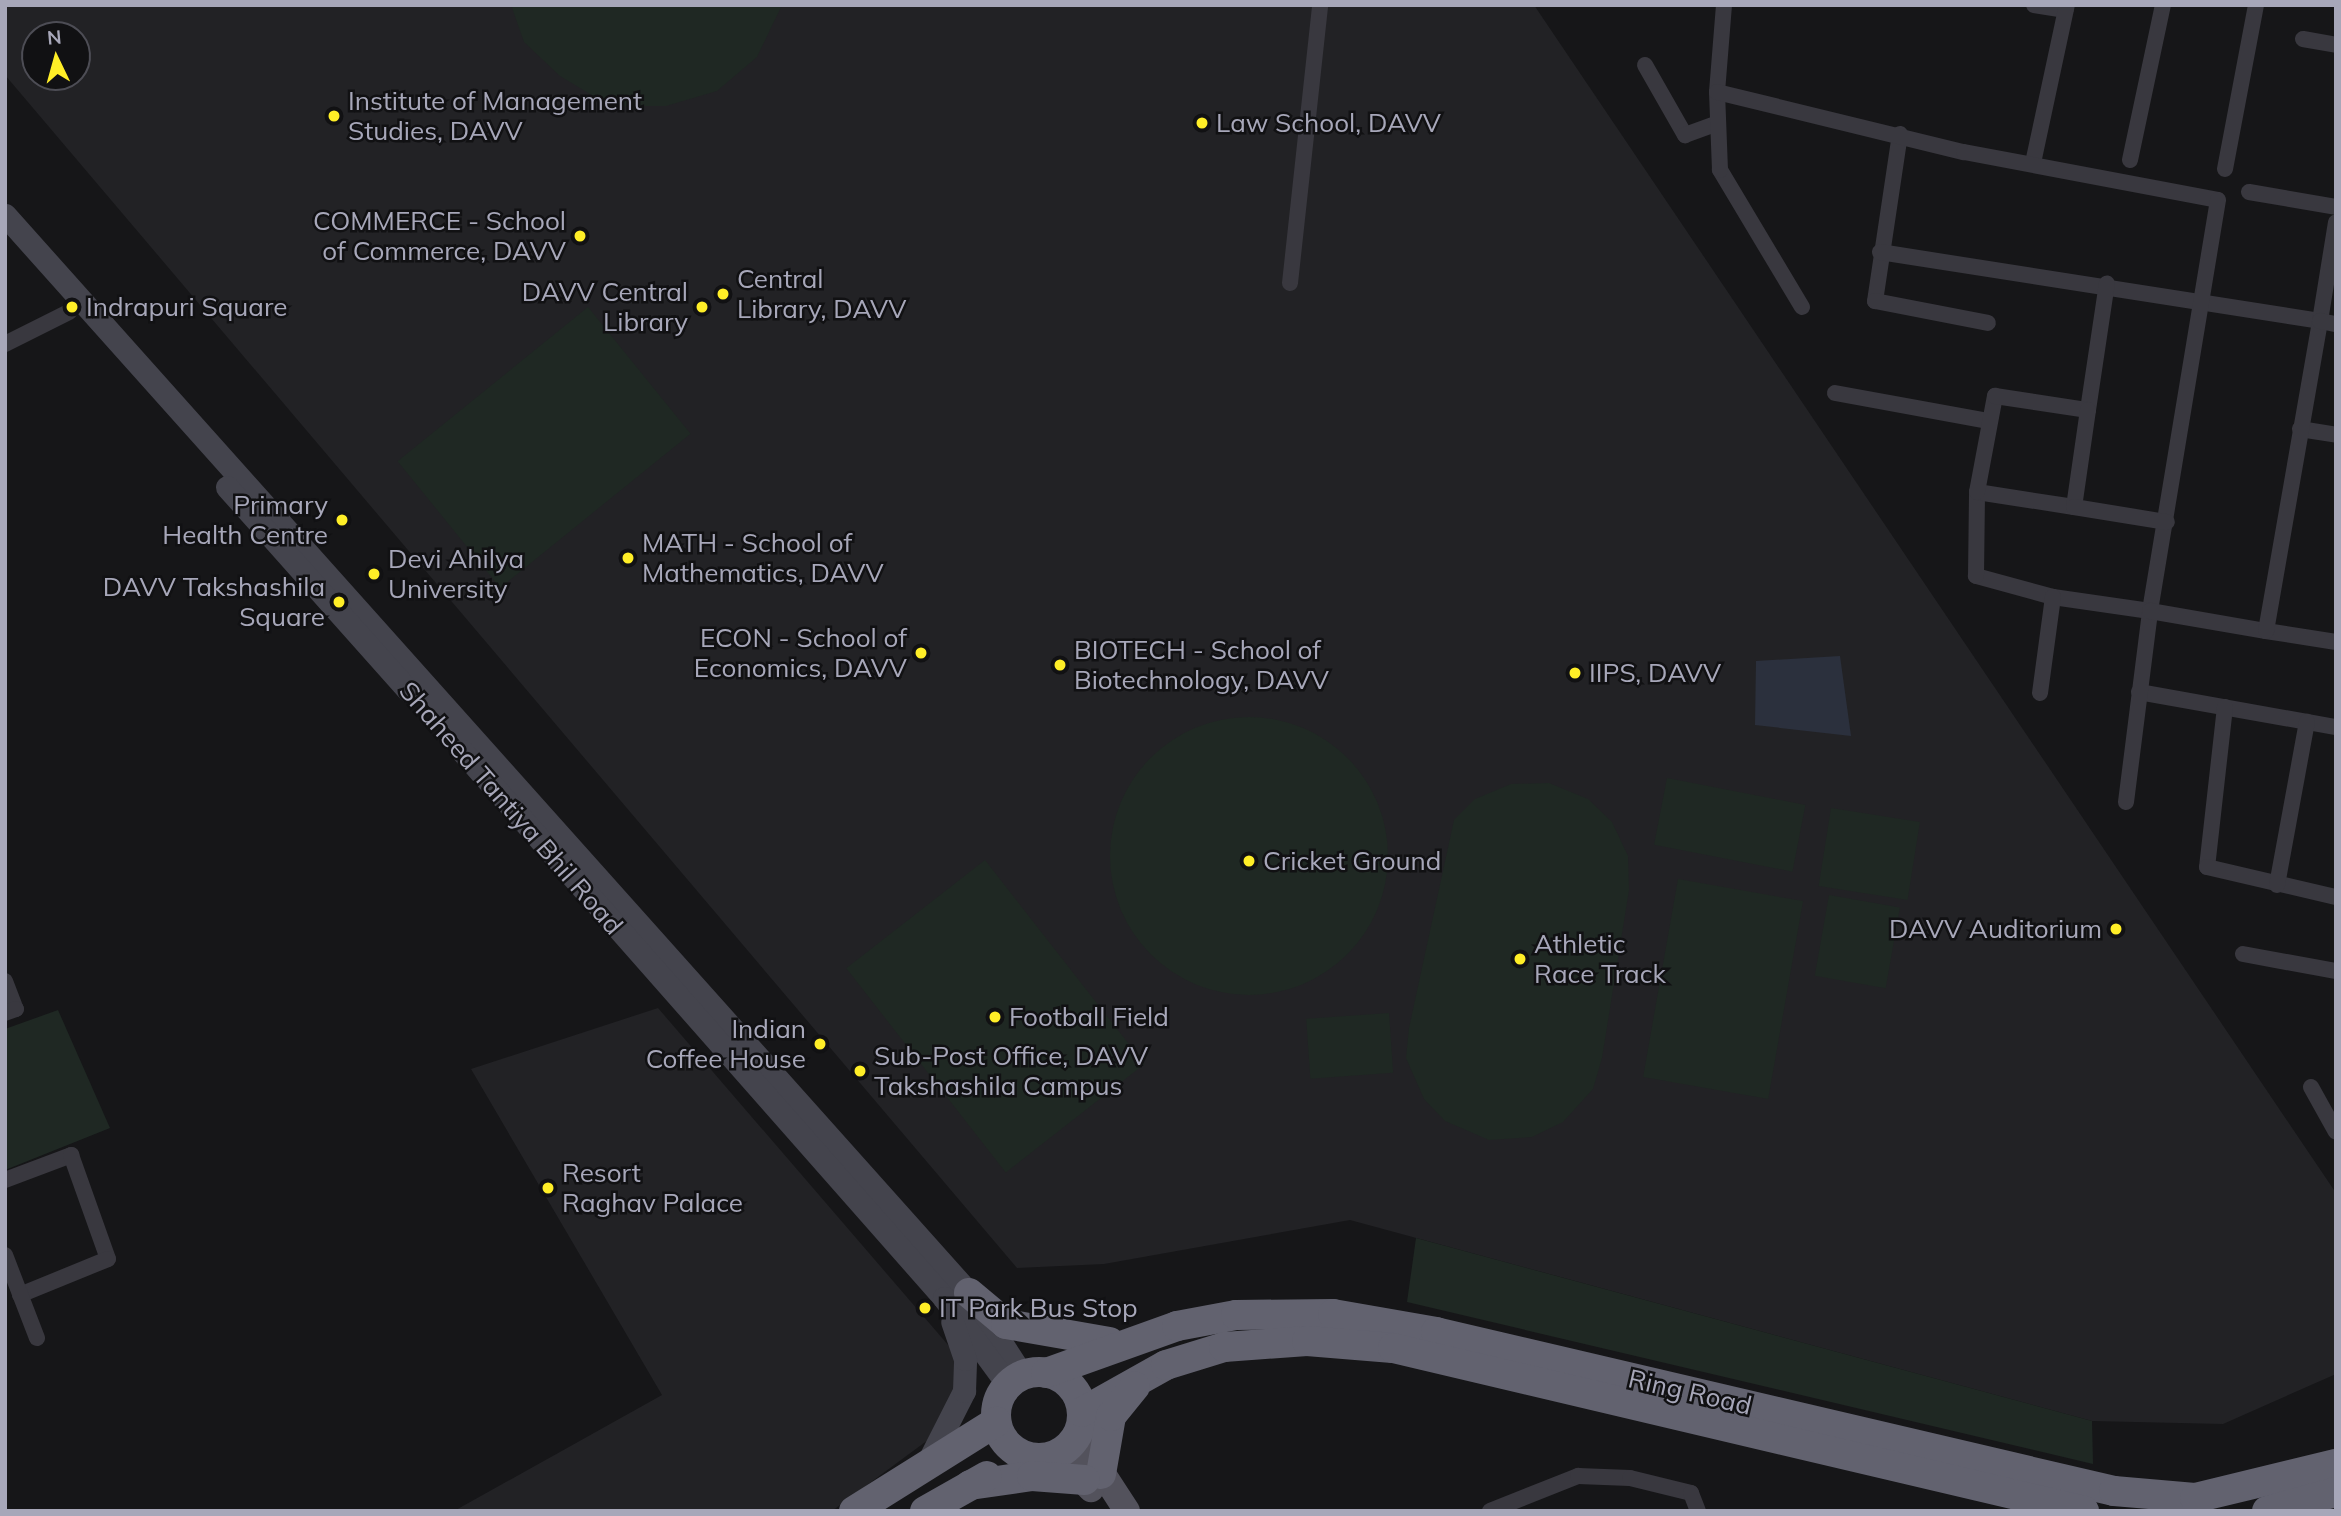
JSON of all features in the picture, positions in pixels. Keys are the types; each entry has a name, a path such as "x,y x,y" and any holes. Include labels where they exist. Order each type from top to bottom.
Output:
{"highway":[{"path":"957,1296 1006,1324 1051,1337 1121,1343"},
{"name":"Ring Road","path":"1025,1378 1121,1343 1236,1315 1334,1314 1436,1332 2113,1491 2195,1498 2336,1464"},
{"path":"970,1485 1032,1476 1093,1477 1111,1416 1134,1387 1202,1360 1307,1341"},
{"name":"Ring Road","path":"1072,1433 1166,1365 1224,1347 1307,1341 1393,1348 2084,1511"},
{"path":"854,1511 996,1423 1025,1378 1071,1386 1072,1433 1024,1455 925,1511"},
{"path":"996,1423 1006,1442 1024,1455"},
{"path":"2267,1511 2336,1492"}],"main road":[{"path":"5,215 76,308"},
{"name":"Shaheed Tantiya Bhil Road","path":"5,239 76,308 957,1296"},
{"path":"957,1296 1025,1378"},
{"path":"926,1465 964,1391 965,1359 957,1296"},
{"path":"1072,1433 1106,1511"},
{"path":"1093,1477 1127,1511"}],"street":[{"path":"1290,283 1320,5"},
{"path":"1724,5 1716,124 1720,170 1802,307"},
{"path":"2033,163 2066,8 2034,5"},
{"path":"2130,160 2163,5"},
{"path":"2225,169 2256,5"},
{"path":"2303,39 2336,45"},
{"path":"1645,65 1685,135 1716,124"},
{"path":"1717,92 2033,163 2218,200 2206,299 2150,611 2126,802"},
{"path":"1900,134 1872,293 1878,303 1988,323"},
{"path":"2249,192 2336,207"},
{"path":"2266,631 2300,429 2328,322 2336,222"},
{"path":"1880,251 2107,283 2328,322"},
{"path":"2074,507 2107,283"},
{"path":"5,344 76,308"},
{"path":"1835,393 1987,421"},
{"path":"2088,410 1999,395 1987,421 1977,492 1976,576 2053,597 2336,642"},
{"path":"2300,429 2336,435"},
{"path":"1977,492 2167,522"},
{"path":"2040,694 2053,597"},
{"path":"2139,692 2336,727"},
{"path":"2225,707 2207,867 2336,897"},
{"path":"2277,885 2307,722"},
{"path":"2243,954 2336,971"},
{"path":"5,981 16,1009 5,1013"},
{"path":"2311,1087 2335,1130"},
{"path":"5,1180 71,1154 108,1259 20,1295"},
{"path":"5,1255 37,1338"},
{"path":"1490,1511 1514,1506 1578,1476 1630,1478 1691,1493 1698,1511"}],"shaded area":[{"path":"5,5 1534,5 2336,1193 2336,1374 2223,1424 2092,1421 1350,1220 1104,1264 1017,1268 5,75"},
{"path":"511,5 782,5 757,57 717,91 666,106 610,106 560,76 524,42"},
{"path":"588,307 691,434 500,588 398,461"},
{"name":"Cricket Ground","path":"1263,717 1315,733 1337,748 1357,768 1378,803 1386,829 1386,883 1372,922 1357,944 1337,964 1315,979 1276,993 1235,995 1183,979 1161,964 1141,944 1126,922 1112,883 1110,842 1126,790 1141,768 1161,748 1183,733 1222,719"},
{"path":"1667,778 1805,805 1792,872 1654,845"},
{"name":"Athletic Race Track","path":"1549,783 1588,799 1612,822 1628,856 1629,890 1602,1058 1593,1089 1563,1122 1532,1137 1489,1140 1445,1121 1424,1099 1406,1058 1409,1028 1454,820 1475,799 1511,784"},
{"path":"1831,808 1920,822 1908,900 1819,886"},
{"name":"Football Field","path":"985,860 1144,1064 1006,1172 846,968"},
{"path":"1678,879 1803,901 1768,1099 1643,1077"},
{"path":"1829,895 1900,908 1886,988 1815,976"},
{"path":"658,1008 955,1353 959,1417 832,1511 454,1511 662,1395 471,1069"},
{"path":"58,1010 110,1128 5,1170 5,1029"},
{"path":"1389,1013 1393,1073 1310,1079 1306,1019"},
{"path":"1416,1238 2092,1421 2093,1464 1407,1302"}],"water":[{"path":"1840,656 1851,736 1755,725 1756,661"}],"place":[{"name":"Institute of Management Studies, DAVV","path":"334,116"},
{"name":"Law School, DAVV","path":"1202,123"},
{"name":"COMMERCE - School of Commerce, DAVV","path":"580,236"},
{"name":"Central Library, DAVV","path":"723,294"},
{"name":"Indrapuri Square","path":"72,307"},
{"name":"DAVV Central Library","path":"702,307"},
{"name":"Primary Health Centre","path":"342,520"},
{"name":"MATH - School of Mathematics, DAVV","path":"628,558"},
{"name":"Devi Ahilya University","path":"374,574"},
{"name":"DAVV Takshashila Square","path":"339,602"},
{"name":"ECON - School of Economics, DAVV","path":"921,653"},
{"name":"BIOTECH - School of Biotechnology, DAVV","path":"1060,665"},
{"name":"IIPS, DAVV","path":"1575,673"},
{"name":"Cricket Ground","path":"1249,861"},
{"name":"DAVV Auditorium","path":"2116,929"},
{"name":"Athletic Race Track","path":"1520,959"},
{"name":"Football Field","path":"995,1017"},
{"name":"Indian Coffee House","path":"820,1044"},
{"name":"Sub-Post Office, DAVV Takshashila Campus","path":"860,1071"},
{"name":"Resort Raghav Palace","path":"548,1188"},
{"name":"IT Park Bus Stop","path":"925,1308"}]}
